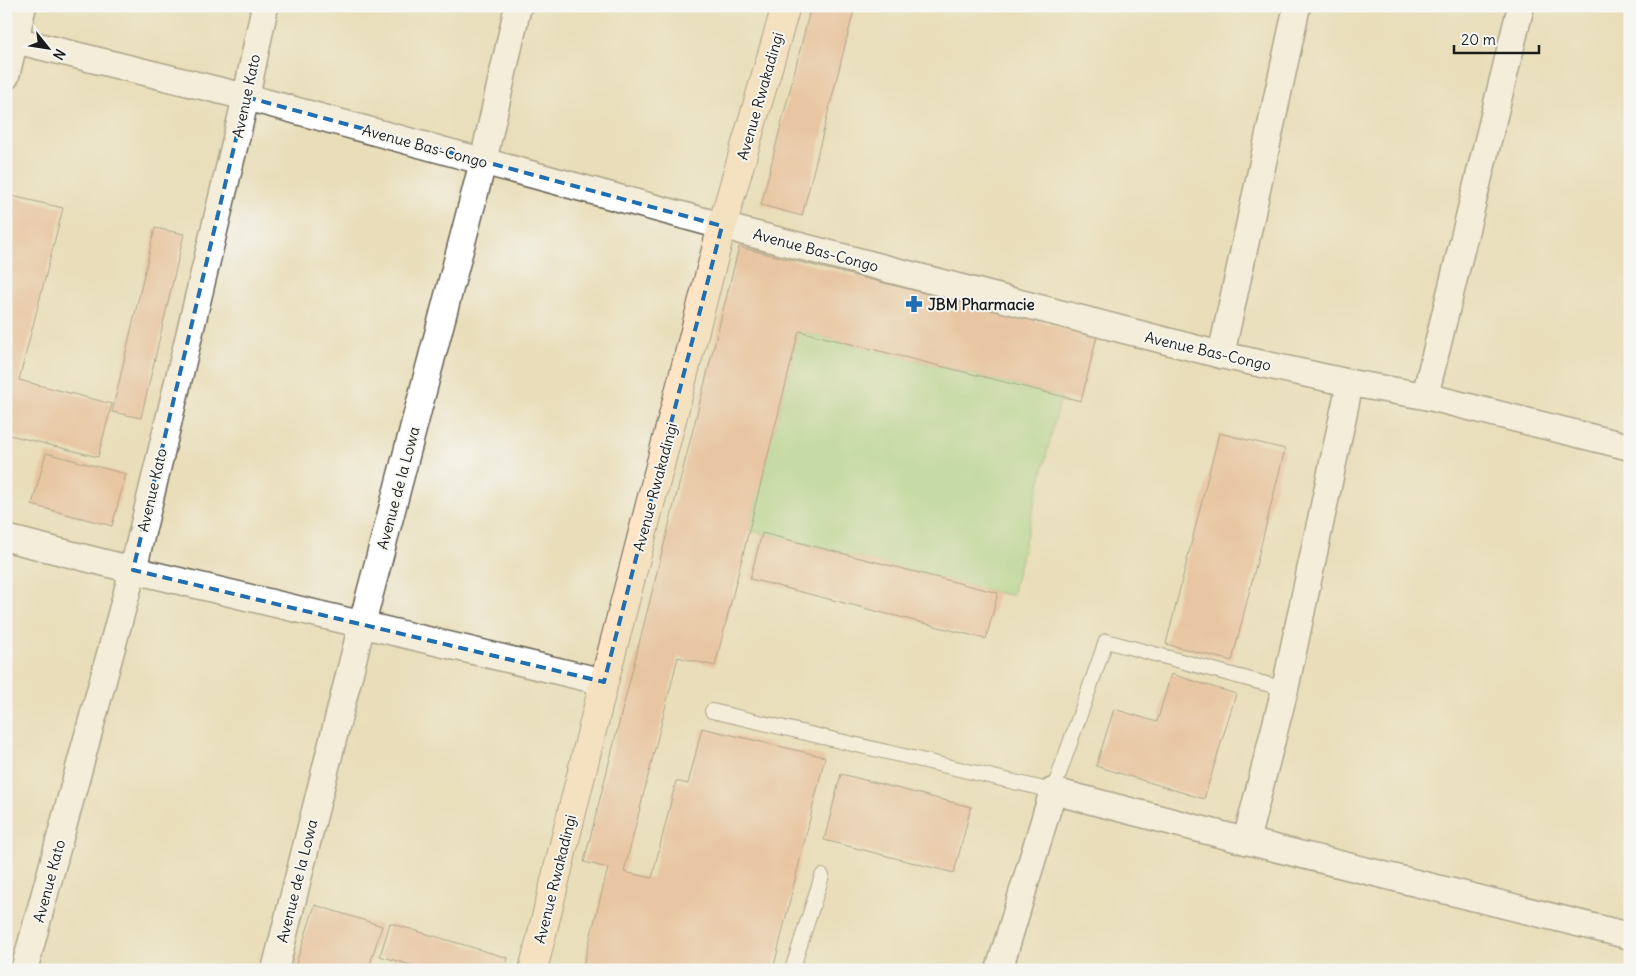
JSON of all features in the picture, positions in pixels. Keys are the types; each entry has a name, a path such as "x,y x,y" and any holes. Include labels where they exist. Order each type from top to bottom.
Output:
{"street":[{"path":"6,76 11,39 23,6"},
{"name":"Avenue Kato","path":"24,970 133,570 246,98 264,6"},
{"name":"Avenue de la Lowa","path":"275,970 362,624 483,162 518,6"},
{"name":"Avenue Rwakadingi","path":"533,970 604,682 722,226 786,6"},
{"path":"1221,355 1297,6"},
{"path":"1426,396 1521,6"},
{"name":"Avenue Bas-Congo","path":"11,39 246,98 722,226 1221,355 1350,383 1426,396 1630,446"},
{"path":"1246,841 1285,690 1350,383"},
{"path":"6,538 604,682"},
{"path":"999,970 1053,791 1630,936"}],"lane":[{"path":"712,711 1053,791 1106,641 1285,690"},
{"path":"792,970 822,876"}],"highlighted area":[{"path":"246,97 722,226 604,682 133,570"}],"green space":[{"path":"799,331 1061,396 1012,595 749,530"}],"building":[{"path":"811,6 855,6 802,216 761,205"},
{"path":"12,196 63,208 19,380 112,404 98,457 6,434 6,217"},
{"path":"155,228 184,234 141,418 112,412"},
{"path":"739,247 1097,336 1081,401 799,331 715,666 678,657 624,872 652,878 676,781 688,784 702,728 825,757 773,970 582,970 608,868 584,862"},
{"path":"1219,433 1285,449 1232,661 1166,644"},
{"path":"46,453 126,474 112,526 32,505"},
{"path":"762,533 998,593 986,639 750,579"},
{"path":"1171,674 1236,694 1204,799 1096,766 1114,709 1157,722"},
{"path":"841,774 971,807 954,873 824,840"},
{"path":"315,905 382,926 368,970 294,970"},
{"path":"390,923 508,958 505,970 428,970 380,956"},
{"path":"377,966 389,969 389,970 376,970"}],"place":[{"name":"JBM Pharmacie","path":"914,304"}]}
